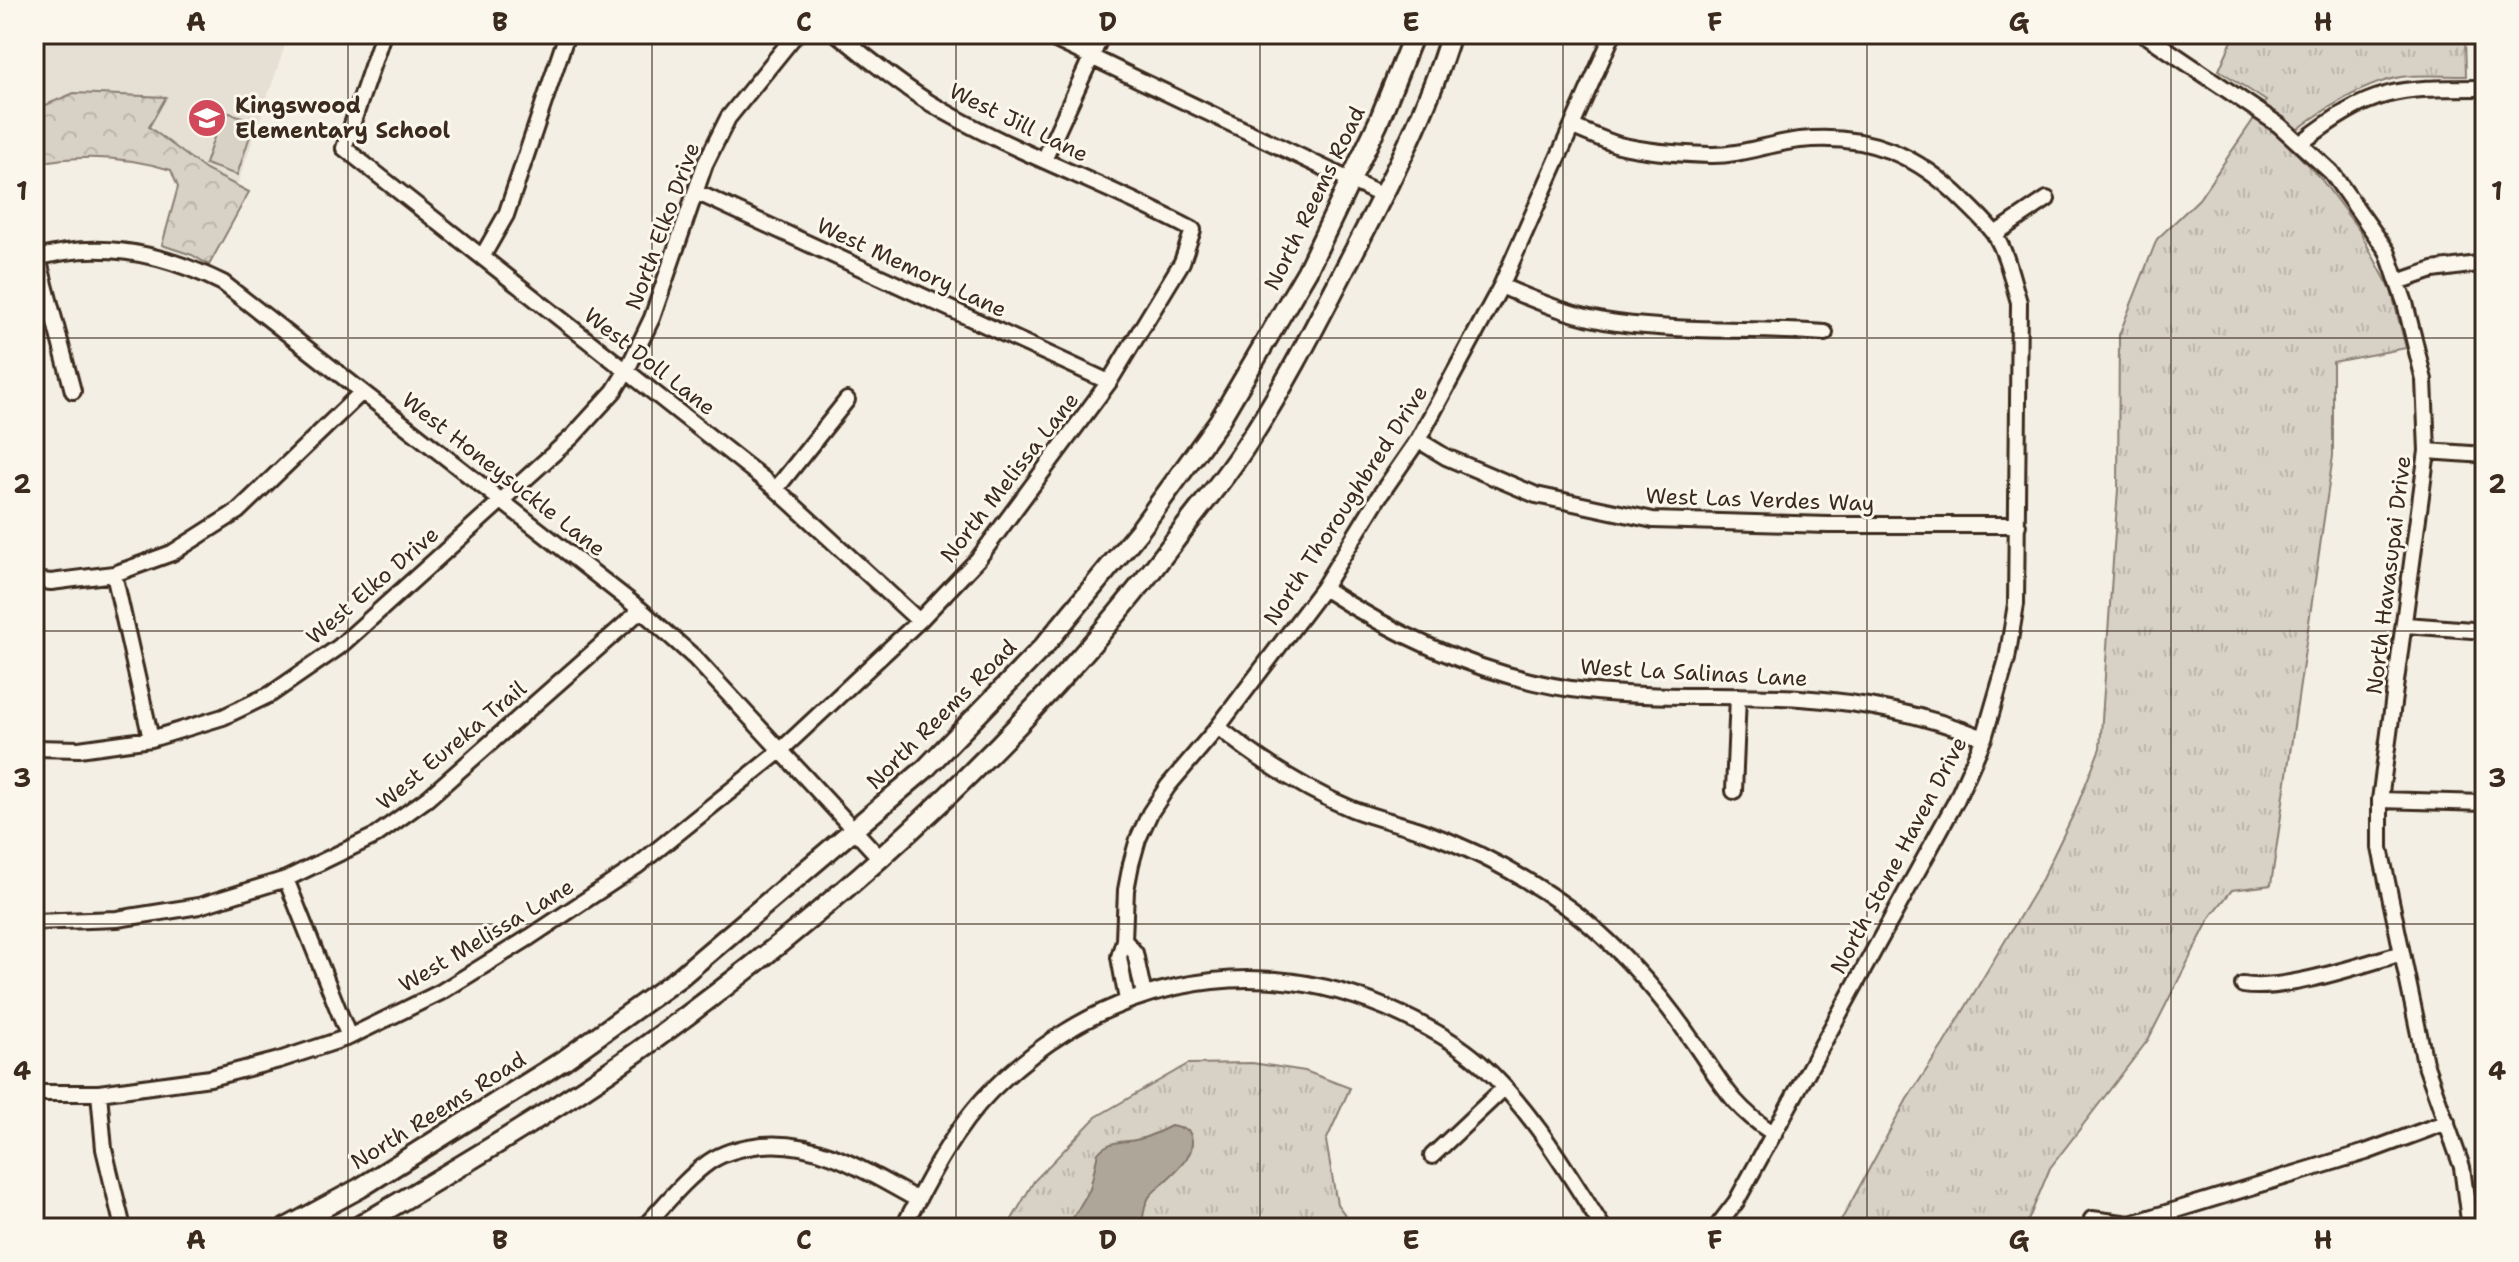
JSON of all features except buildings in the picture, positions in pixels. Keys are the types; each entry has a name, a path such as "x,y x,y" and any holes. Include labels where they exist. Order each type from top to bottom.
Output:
{"main road":[{"name":"North Reems Road","path":"286,1228 360,1188 564,1060 680,977 925,769 1044,646 1139,531 1219,421 1307,271 1352,181 1414,34"},
{"path":"356,1228 500,1143 657,1038 807,921 1020,724 1126,606 1242,452 1312,334 1383,196 1423,108 1451,34"}],"street":[{"name":"West Doll Lane","path":"383,34 344,148 776,489 919,621"},
{"path":"482,257 506,215 567,34"},
{"name":"North Elko Drive","path":"502,500 573,436 614,391 652,318 705,164 728,118 796,34"},
{"name":"West Jill Lane","path":"837,34 929,102 1193,230"},
{"path":"1043,34 1383,196"},
{"path":"1044,160 1102,34"},
{"name":"North Thoroughbred Drive","path":"1127,1000 1119,957 1124,940 1126,890 1138,839 1150,813 1323,588 1418,440 1501,286 1613,34"},
{"name":"North Havasupai Drive","path":"2144,34 2223,85 2301,143 2331,172 2387,251 2415,340 2424,380 2427,451 2406,625 2380,800 2380,848 2425,1063 2462,1167 2469,1228"},
{"path":"2301,143 2348,109 2387,93 2418,87 2485,88"},
{"name":"North Stone Haven Drive","path":"1573,127 1619,145 1714,155 1799,140 1873,143 1941,177 1995,234 2019,302 2018,525 2014,618 2007,659 1984,738 1956,801 1774,1134 1736,1202 1716,1228"},
{"name":"West Memory Lane","path":"696,192 1109,382"},
{"path":"1995,234 2047,199"},
{"name":"North Melissa Lane","path":"780,751 919,621 978,559 1109,382 1182,262 1193,230"},
{"name":"West Honeysuckle Lane","path":"36,259 68,250 125,250 159,257 223,283 641,610 695,658 879,857"},
{"path":"36,259 73,391"},
{"path":"2398,282 2433,270 2485,263"},
{"path":"1501,286 1550,307 1615,323 1689,329 1825,333"},
{"path":"34,580 51,582 114,574 172,553 238,511 362,392"},
{"path":"776,489 847,400"},
{"name":"West Las Verdes Way","path":"1418,440 1458,462 1536,495 1653,520 1828,525 2018,525"},
{"path":"2427,451 2485,455"},
{"name":"West Elko Drive","path":"34,748 79,749 151,739 223,717 271,694 339,647 502,500"},
{"path":"114,574 151,739"},
{"name":"West La Salinas Lane","path":"1323,588 1374,621 1411,640 1500,673 1585,691 1801,698 1859,705 1948,724 1984,738"},
{"name":"West Eureka Trail","path":"34,922 117,919 186,908 286,879 375,836 428,798 641,610"},
{"path":"2406,625 2485,631"},
{"path":"1734,791 1738,696"},
{"path":"1218,727 1251,754 1301,784 1354,810 1463,847 1517,874 1570,909 1639,972 1691,1037 1724,1090 1748,1117 1774,1134"},
{"name":"West Melissa Lane","path":"34,1093 99,1093 210,1078 349,1037 441,992 637,866 780,751"},
{"path":"2380,800 2485,803"},
{"path":"286,879 349,1037"},
{"name":"North Thoroughbred Drive","path":"1124,940 1135,953 1144,995"},
{"path":"2243,985 2260,988 2341,971 2402,953"},
{"path":"903,1228 950,1145 990,1092 1030,1056 1065,1030 1127,1000 1177,985 1220,979 1327,988 1379,1004 1443,1036 1479,1062 1534,1121 1603,1228"},
{"path":"1432,1156 1504,1088"},
{"path":"99,1093 104,1149 123,1228"},
{"path":"2092,1219 2130,1224 2366,1152 2447,1122"},
{"path":"643,1228 710,1161 742,1147 785,1143 815,1148 852,1163 918,1200"}],"shaded area":[{"name":"Kingswood Elementary School","path":"34,34 289,34 237,186 206,170 149,126 165,97 47,103 34,110"},
{"path":"1171,1126 1188,1130 1192,1139 1191,1148 1180,1166 1149,1197 1141,1228 1067,1228 1090,1189 1098,1153 1102,1149 1112,1143 1144,1138"}],"green space":[{"path":"2235,34 2465,34 2466,76 2410,76 2377,84 2327,109 2284,140 2321,179 2359,230 2391,290 2406,348 2333,362 2333,456 2271,885 2232,890 2211,916 2148,1040 2050,1168 2025,1228 1837,1228 1907,1099 1943,1045 2042,879 2075,811 2100,748 2118,489 2119,335 2157,239 2199,199 2266,101 2219,70"},
{"path":"74,93 166,97 149,127 206,170 249,192 209,265 192,255 162,245 178,187 171,170 103,158 34,164 34,110"},
{"path":"223,111 255,121 237,175 205,164"},
{"path":"1252,1063 1305,1071 1350,1088 1326,1141 1337,1204 1355,1228 1007,1228 1034,1181 1096,1117 1188,1064"}],"place":[{"name":"Kingswood Elementary School","path":"207,118"}]}
